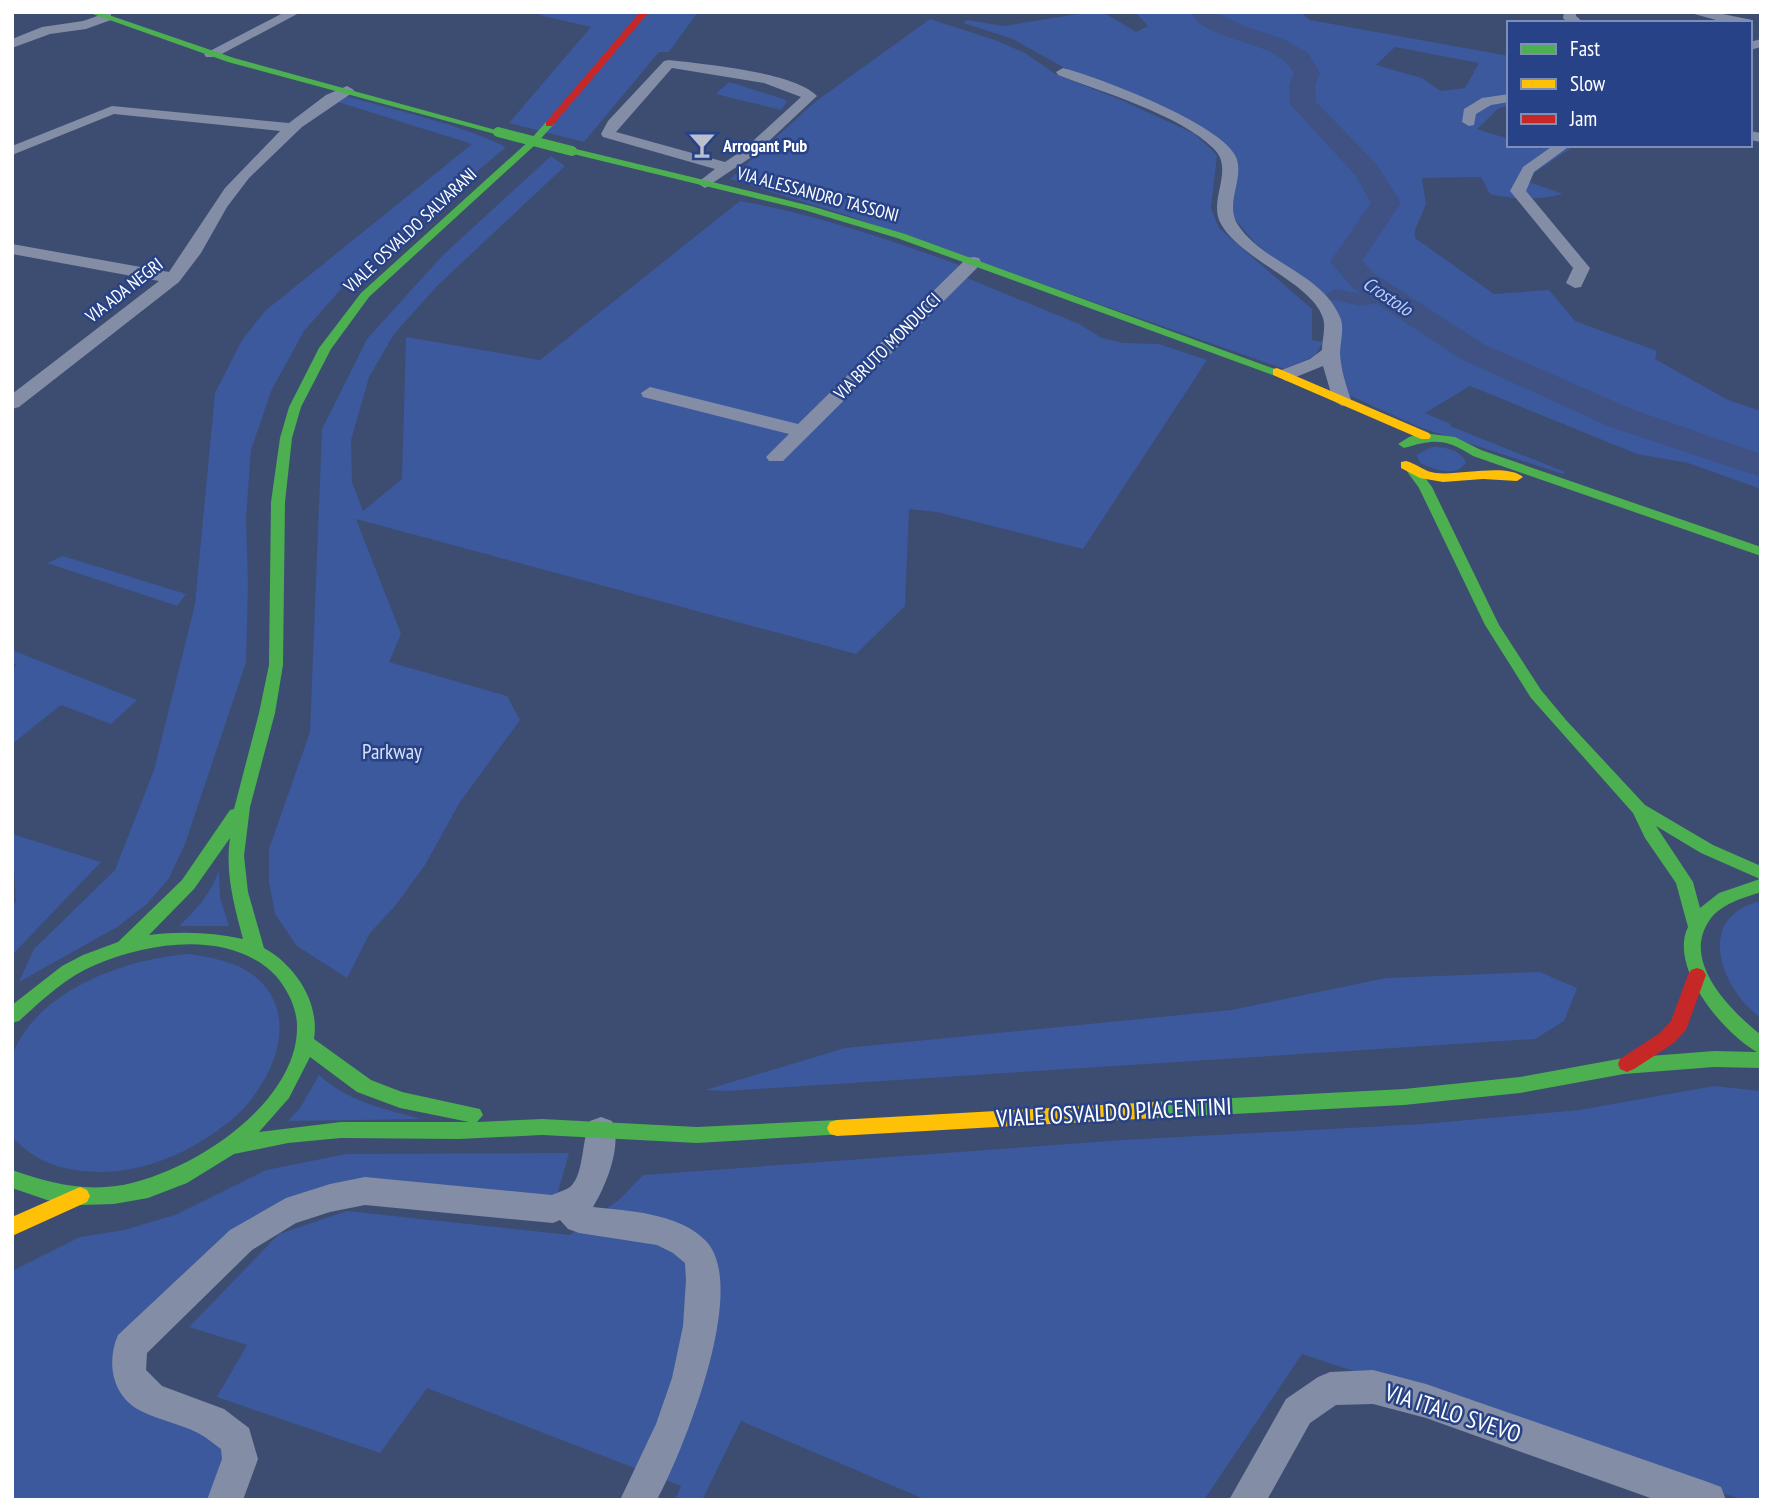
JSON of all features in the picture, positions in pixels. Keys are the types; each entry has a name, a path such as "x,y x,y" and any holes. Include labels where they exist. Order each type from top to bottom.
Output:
{"main road":[{"name":"VIALE OSVALDO SALVARANI","path":"254,949 240,902 236,858 241,807 263,737 276,664 280,608 279,480 295,408 317,360 344,319 365,295 533,142 645,12"},
{"name":"VIA ALESSANDRO TASSONI","path":"99,15 211,54 498,132 849,220 1286,375 1425,436 1456,440 1477,453 1761,552"},
{"name":"VIA ALESSANDRO TASSONI","path":"1359,408 1400,450 1402,461 1412,470 1438,479 1515,477 1562,484"},
{"path":"1400,450 1406,442 1425,436"},
{"path":"1458,495 1481,463 1477,453"},
{"path":"1412,470 1425,487 1492,625 1536,694 1584,752 1639,809 1707,849 1761,873"},
{"path":"1457,516 1460,556"},
{"name":"VIALE OSVALDO SALVARANI","path":"120,948 180,900 241,807"},
{"path":"1639,809 1651,834 1685,882 1696,925 1692,957 1697,975 1721,1012 1761,1046"},
{"path":"1696,925 1707,908 1725,895 1761,885"},
{"name":"VIALE OSVALDO PIACENTINI","path":"12,1016 56,979 87,961 120,948 157,939 192,936 226,940 254,949 284,970 298,990 305,1014 304,1042 297,1068 282,1096 260,1122 233,1146 184,1174 141,1190 109,1196 53,1194 12,1179"},
{"name":"VIALE OSVALDO PIACENTINI","path":"1624,1066 1667,1038 1679,1025 1697,975"},
{"name":"VIALE OSVALDO PIACENTINI","path":"304,1042 364,1086 400,1100 542,1127"},
{"name":"VIALE OSVALDO PIACENTINI","path":"233,1146 288,1135 341,1130 459,1131 542,1127 697,1135 1404,1097 1520,1084 1624,1066 1714,1059 1761,1060"},
{"name":"VIALE OSVALDO PIACENTINI","path":"12,1227 80,1196"}],"street":[{"path":"211,54 295,12"},
{"path":"1693,12 1739,21"},
{"path":"12,44 47,30 86,25 99,15"},
{"path":"705,183 728,168 748,153 810,98 808,92 744,74 669,64 608,130 608,134 728,168"},
{"path":"1063,72 1170,117 1203,133 1222,149 1229,164 1223,208 1230,225 1245,241 1327,308 1333,318 1331,352 1334,379 1342,400"},
{"name":"VIA ADA NEGRI","path":"12,403 173,278 195,253 229,193 251,169 321,106 347,90"},
{"path":"1469,122 1469,112 1487,100 1507,98"},
{"path":"12,150 112,110 295,128"},
{"path":"1561,147 1528,170 1518,191 1582,268 1575,283"},
{"path":"12,249 173,278"},
{"name":"VIA BRUTO MONDUCCI","path":"776,457 973,262"},
{"path":"1286,375 1316,363 1331,352"},
{"path":"650,393 801,431"},
{"path":"225,1500 240,1460 237,1440 212,1421 150,1398 129,1376 130,1346 241,1240 286,1212 330,1198 365,1191 553,1209 582,1197 592,1181 601,1130"},
{"path":"566,1204 579,1219 656,1231 677,1238 696,1252 703,1270 700,1329 687,1392 654,1471 638,1500"},
{"name":"VIA ITALO SVEVO","path":"1247,1500 1298,1410 1330,1390 1373,1387 1426,1401 1708,1500"}],"green space":[{"path":"544,12 698,12 669,52 659,52 584,142 509,123 591,27 539,15"},
{"path":"1103,12 1136,32 1148,26 1135,12 1300,12 1310,20 1507,56 1507,106 1499,108 1477,129 1507,138 1507,147 1573,147 1534,173 1529,182 1563,194 1526,199 1490,194 1481,177 1422,178 1426,204 1415,230 1415,238 1494,294 1549,290 1575,321 1657,351 1655,359 1728,400 1761,411 1761,489 1688,463 1637,454 1470,386 1425,413 1451,424 1450,426 1565,472 1563,474 1419,427 1349,395 1340,380 1329,303 1255,243 1233,217 1230,151 1193,121 1063,67 1013,39 963,23 967,20 1004,26","holes":["1395,47 1479,63 1465,88 1441,91 1422,78 1376,65"]},
{"path":"930,19 998,41 1025,53 1057,75 1119,99 1195,134 1217,155 1211,208 1219,228 1312,309 1312,340 1323,342 1315,356 1284,369 846,215 730,179 815,102"},
{"path":"729,82 787,102 781,110 716,94"},
{"path":"345,96 447,124 506,147 348,281 304,331 271,391 251,450 246,518 246,662 185,844 169,878 147,904 117,927 19,982 34,949 115,870 154,770 195,604 215,393 242,340 265,311 472,144 338,102"},
{"name":"Parkway","path":"551,156 565,166 437,286 394,334 369,377 351,440 352,482 363,511 402,479 406,337 540,360 740,201 847,227 951,262 966,268 960,275 1079,324 1102,338 1123,343 1159,344 1207,360 1083,549 937,512 909,509 905,606 856,654 356,519 401,634 389,662 507,696 520,720 460,802 425,865 395,906 370,933 347,978 297,946 275,914 269,882 269,849 310,732 322,429 367,339 442,256"},
{"path":"1431,447 1451,450 1460,454 1466,462 1457,470 1451,471 1438,470 1420,463 1417,455"},
{"path":"63,556 186,594 177,606 47,563"},
{"path":"12,650 137,700 111,724 61,705 12,744 12,669 17,665 12,663"},
{"path":"12,834 101,862 12,955 12,906 16,902"},
{"path":"219,870 220,898 229,926 179,926 203,901"},
{"path":"1761,901 1761,1018 1734,990 1725,972 1721,937 1727,922 1740,909"},
{"path":"189,954 217,959 251,973 271,995 278,1012 277,1049 270,1068 250,1101 237,1115 192,1147 157,1162 121,1171 77,1170 53,1165 32,1154 12,1137 12,1058 26,1029 44,1010 65,994 114,970 140,962"},
{"path":"1540,972 1577,988 1564,1021 1535,1039 726,1091 705,1090 845,1048 1231,1010 1386,978"},
{"path":"319,1075 355,1098 422,1119 288,1121 300,1108"},
{"path":"1714,1086 1761,1091 1761,1500 1744,1500 1302,1354 1204,1500 926,1500 741,1421 702,1500 675,1500 681,1486 427,1388 380,1453 217,1397 247,1345 189,1327 279,1234 347,1211 570,1235 620,1199 643,1175 1123,1140 1423,1124 1579,1110"},
{"path":"569,1153 553,1209 365,1191 286,1212 130,1345 129,1376 237,1440 216,1500 12,1500 12,1271 80,1237 124,1230 175,1215 266,1170 346,1154"}],"waterway":[{"name":"Crostolo","path":"1202,12 1203,15 1235,31 1274,44 1299,58 1307,73 1302,86 1303,104 1368,172 1386,203 1346,262 1364,281 1473,352 1621,418 1761,466"},
{"path":"1334,295 1362,300 1388,296"}],"traffic: fast":[{"path":"91,12 231,60 498,132"},
{"path":"255,949 239,892 236,856 242,807 267,713 276,665 278,502 286,438 295,407 325,348 365,295 533,142 549,124"},
{"path":"498,132 572,151"},
{"path":"572,151 807,208 901,236 1277,372"},
{"path":"1404,444 1432,436 1451,439 1477,453 1761,552"},
{"path":"1412,470 1425,487 1492,625 1536,694 1561,724 1639,809 1707,849 1761,873"},
{"path":"1641,812 1651,834 1684,882 1696,925"},
{"path":"127,943 160,915 188,884 236,814"},
{"path":"1761,885 1726,897 1703,914 1693,934 1693,957 1701,980 1717,1004 1737,1026 1761,1046"},
{"path":"12,1016 39,992 78,965 117,949 182,938 215,939 245,946 271,960 292,982 305,1013 306,1023 304,1044 293,1074 261,1118 237,1141 210,1161 180,1177 148,1189 114,1195 81,1196 47,1191 12,1179"},
{"path":"304,1042 364,1086 400,1100 473,1115"},
{"path":"1156,1110 1404,1097 1520,1085 1624,1066 1714,1059 1761,1060"},
{"path":"233,1146 288,1135 341,1130 459,1131 542,1127 697,1135 837,1128"}],"traffic: slow":[{"path":"1277,372 1425,436"},
{"path":"1406,465 1434,477 1517,477"},
{"path":"837,1128 1156,1110"},
{"path":"12,1227 80,1196"}],"traffic: jam":[{"path":"549,124 645,12"},
{"path":"1627,1064 1667,1038 1679,1025 1697,975"}],"place":[{"name":"Arrogant Pub","path":"702,145"}]}
